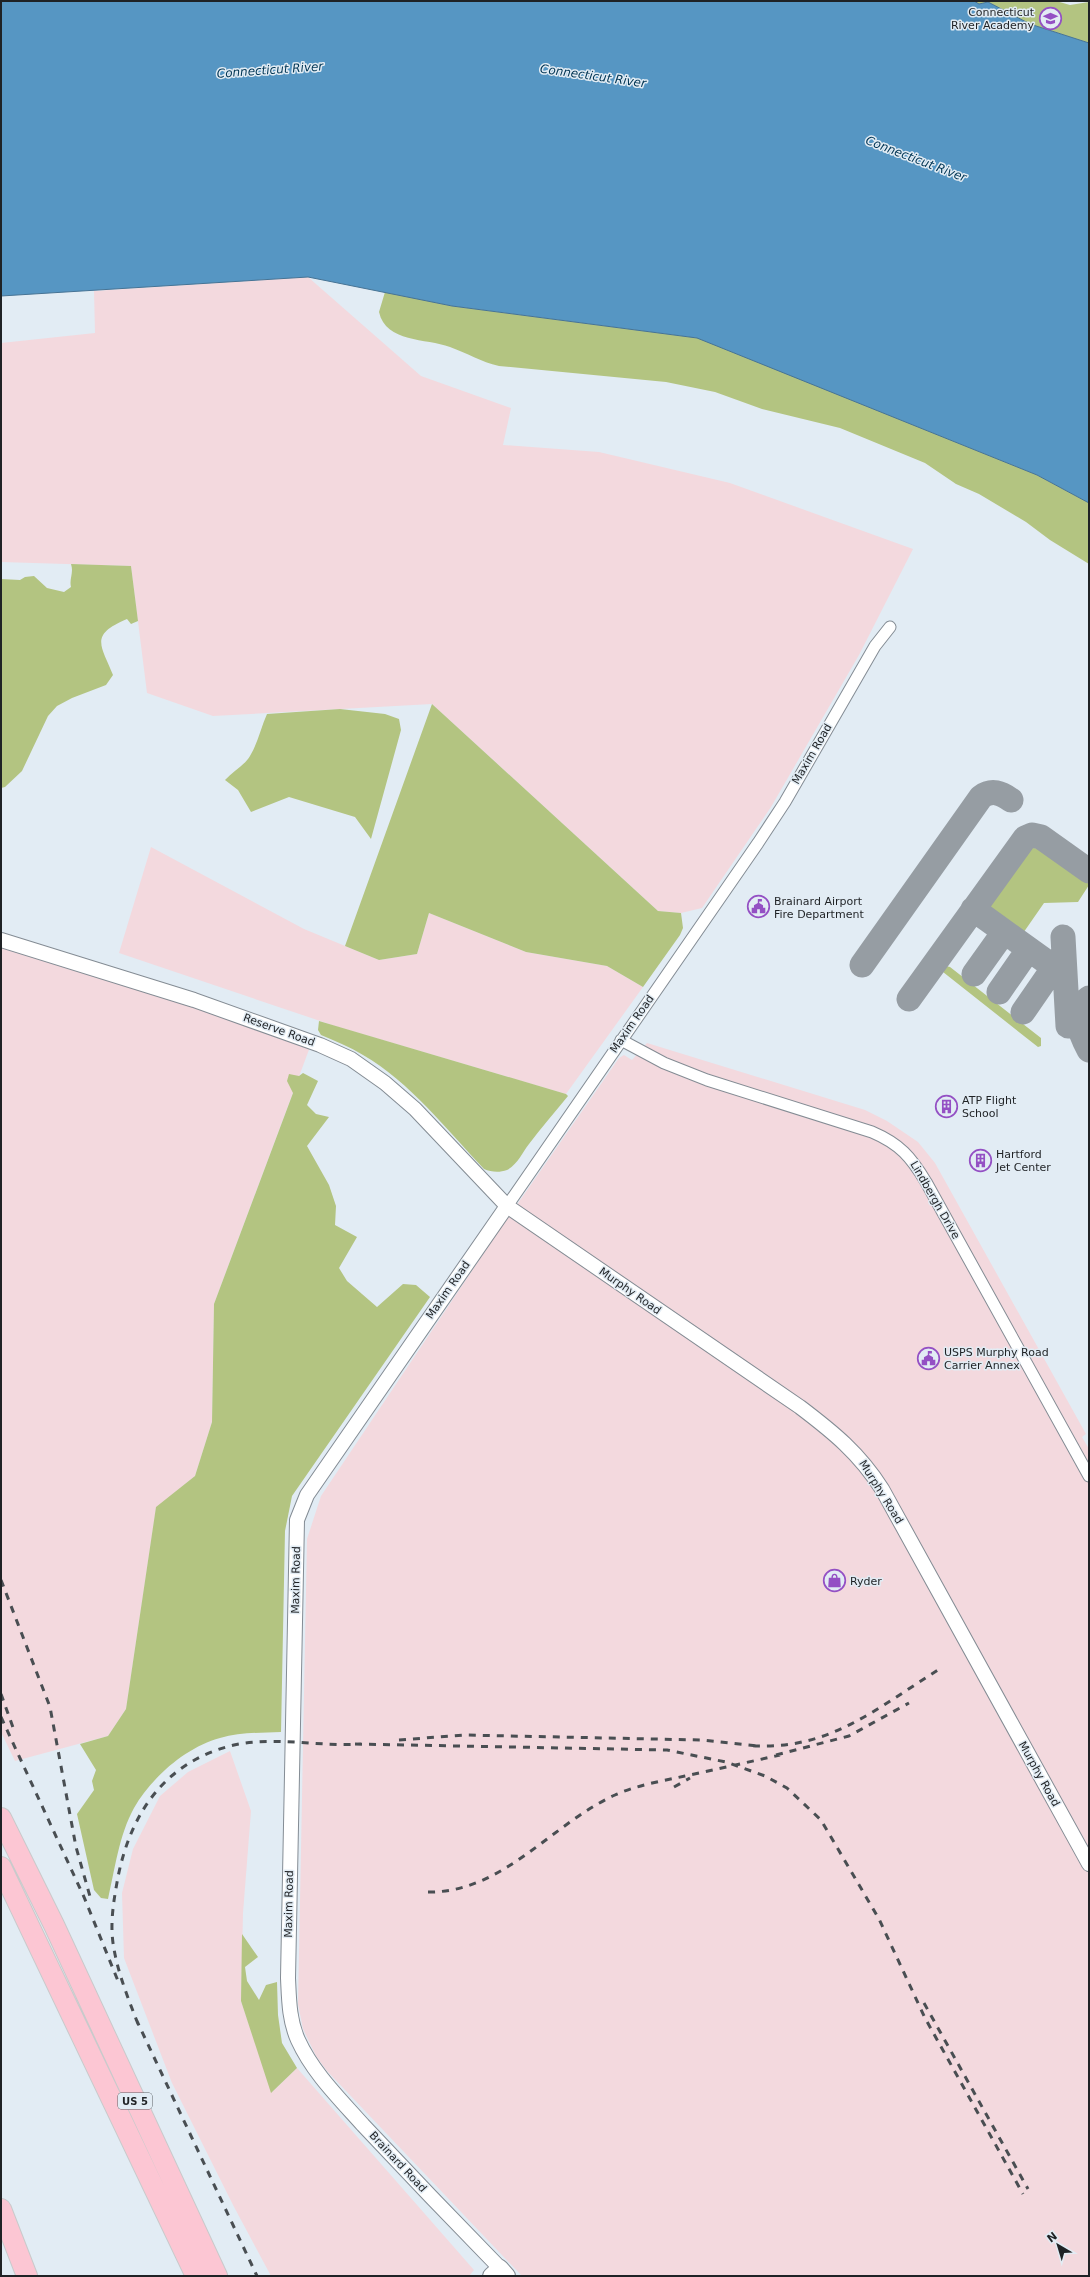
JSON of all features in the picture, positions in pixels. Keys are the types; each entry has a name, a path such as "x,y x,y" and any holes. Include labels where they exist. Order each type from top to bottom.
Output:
{"highway":[{"name":"US 5","path":"1,1818 54,1926 217,2276"},
{"name":"US 5","path":"1,1867 196,2276"},
{"path":"1,2209 27,2276"}],"street":[{"name":"Maxim Road","path":"298,2040 290,2013 288,1978 297,1520 307,1495 770,824 875,646 890,627"},
{"name":"Reserve Road","path":"1,940 194,1000 320,1045 350,1059 385,1083 415,1109 507,1206"},
{"name":"Lindbergh Drive","path":"621,1040 646,1054 682,1070 872,1132 900,1147 917,1166 1089,1476"},
{"name":"Murphy Road","path":"507,1206 800,1407 831,1431 858,1455 882,1489 1089,1864"},
{"name":"Brainard Road","path":"298,2040 312,2064 331,2089 499,2273"}],"shaded area":[{"path":"308,277 421,376 511,408 503,445 599,452 730,483 913,549 859,655 771,807 702,908 681,913 658,911 432,704 213,716 147,693 131,566 1,562 1,343 95,333 94,291"},
{"path":"151,847 304,929 379,960 417,954 429,913 526,952 607,966 643,987 566,1094 335,1026 119,953"},
{"path":"1,948 202,1010 310,1047 214,1304 212,1422 195,1476 156,1508 126,1709 108,1736 15,1761 1,1732"},
{"path":"647,1043 865,1110 887,1121 918,1142 935,1163 1086,1434 1082,1437 1089,1449 1089,2276 522,2276 327,2071 316,2056 303,2029 298,2004 307,1539 321,1496 500,1229 619,1058 624,1055 632,1060"},
{"path":"230,1751 251,1811 243,1913 241,2001 272,2092 297,2068 474,2270 469,2276 271,2276 233,2205 172,2083 124,1958 122,1893 133,1849 160,1796 188,1772"}],"green space":[{"name":"Connecticut River Academy","path":"974,1 1056,1 1070,5 1089,2 1089,43 1030,24 988,2 979,4"},
{"path":"385,292 452,306 698,338 1037,475 1089,503 1089,564 1050,540 1026,522 979,494 956,484 925,463 840,428 762,409 715,392 666,382 499,366 492,364 450,347 408,338 390,329 383,322 379,312"},
{"path":"71,564 131,566 138,621 131,624 127,619 107,630 101,642 113,675 106,685 72,698 57,706 48,716 22,771 5,787 1,788 1,579 20,580 25,577 34,576 47,588 64,592 71,587"},
{"path":"432,704 658,911 681,913 683,928 680,935 643,987 607,966 526,952 429,913 417,954 379,960 345,946"},
{"path":"340,709 385,714 399,719 401,730 371,839 355,817 289,797 251,812 238,790 225,780 245,763 250,756 267,714"},
{"path":"1031,848 1038,848 1061,860 1089,881 1089,885 1078,902 1044,903 1019,939 988,917 984,908 1021,855"},
{"path":"946,966 950,967 1041,1038 1041,1046 1038,1047 943,972"},
{"path":"319,1021 566,1094 568,1096 526,1147 520,1158 511,1168 501,1172 487,1170 484,1169 427,1108 397,1079 358,1052 321,1035 318,1030"},
{"path":"303,1073 318,1081 307,1105 316,1114 329,1117 307,1146 329,1185 336,1206 335,1225 357,1237 339,1268 347,1281 377,1307 403,1284 416,1285 430,1297 292,1496 285,1531 281,1732 235,1735 207,1742 182,1756 160,1775 141,1797 129,1818 118,1852 108,1899 101,1898 94,1890 77,1814 94,1790 92,1781 96,1770 80,1744 108,1736 126,1709 156,1507 195,1476 212,1422 214,1304 293,1093 287,1081 289,1074 299,1076"},
{"path":"242,1934 258,1957 245,1967 247,1981 259,2000 266,1985 277,1982 278,2015 282,2043 297,2068 271,2093 241,2001"}],"water":[{"name":"Connecticut River","path":"1,1 974,1 979,4 988,2 1030,24 1089,43 1089,503 1037,475 697,338 452,306 308,277 1,296"}],"taxiway":[{"path":"862,965 981,797 989,793 996,793 1004,795 1011,800"},
{"path":"909,999 1025,838 1032,835 1041,837 1089,871"},
{"path":"973,909 1062,973 1064,978"},
{"path":"974,974 999,939 1003,936 1011,937"},
{"path":"1063,937 1068,1026"},
{"path":"999,992 1024,956 1029,954 1036,955"},
{"path":"1023,1012 1063,954"},
{"path":"1089,998 1083,1004 1078,1016 1080,1030 1089,1050"}],"railway":[{"path":"1,1580 50,1707 76,1847 91,1900"},
{"path":"753,1746 778,1746 796,1743 820,1737 838,1730 873,1712 938,1670"},
{"path":"1,1694 15,1733"},
{"path":"776,1755 849,1736 909,1703"},
{"path":"1,1717 84,1897 118,1981"},
{"path":"399,1740 464,1735 701,1740 759,1746"},
{"path":"138,2024 117,1964 112,1935 112,1918 118,1877 124,1853 132,1831 142,1811 155,1793 171,1777 189,1763 210,1753 234,1745 265,1741 345,1745 361,1744"},
{"path":"355,1744 667,1750 726,1762 765,1776 787,1788 821,1820 879,1919 925,2018 1023,2194"},
{"path":"428,1892 455,1889 480,1881 526,1855 569,1823 615,1795 650,1784 780,1755"},
{"path":"674,1787 690,1778"},
{"path":"924,2003 1028,2189"},
{"path":"136,2019 257,2276"}],"place":[{"name":"Connecticut River Academy","path":"1050,18"},
{"name":"Brainard Airport Fire Department","path":"758,907"},
{"name":"ATP Flight School","path":"946,1106"},
{"name":"Hartford Jet Center","path":"980,1160"},
{"name":"USPS Murphy Road Carrier Annex","path":"929,1358"},
{"name":"Ryder","path":"835,1581"}]}
